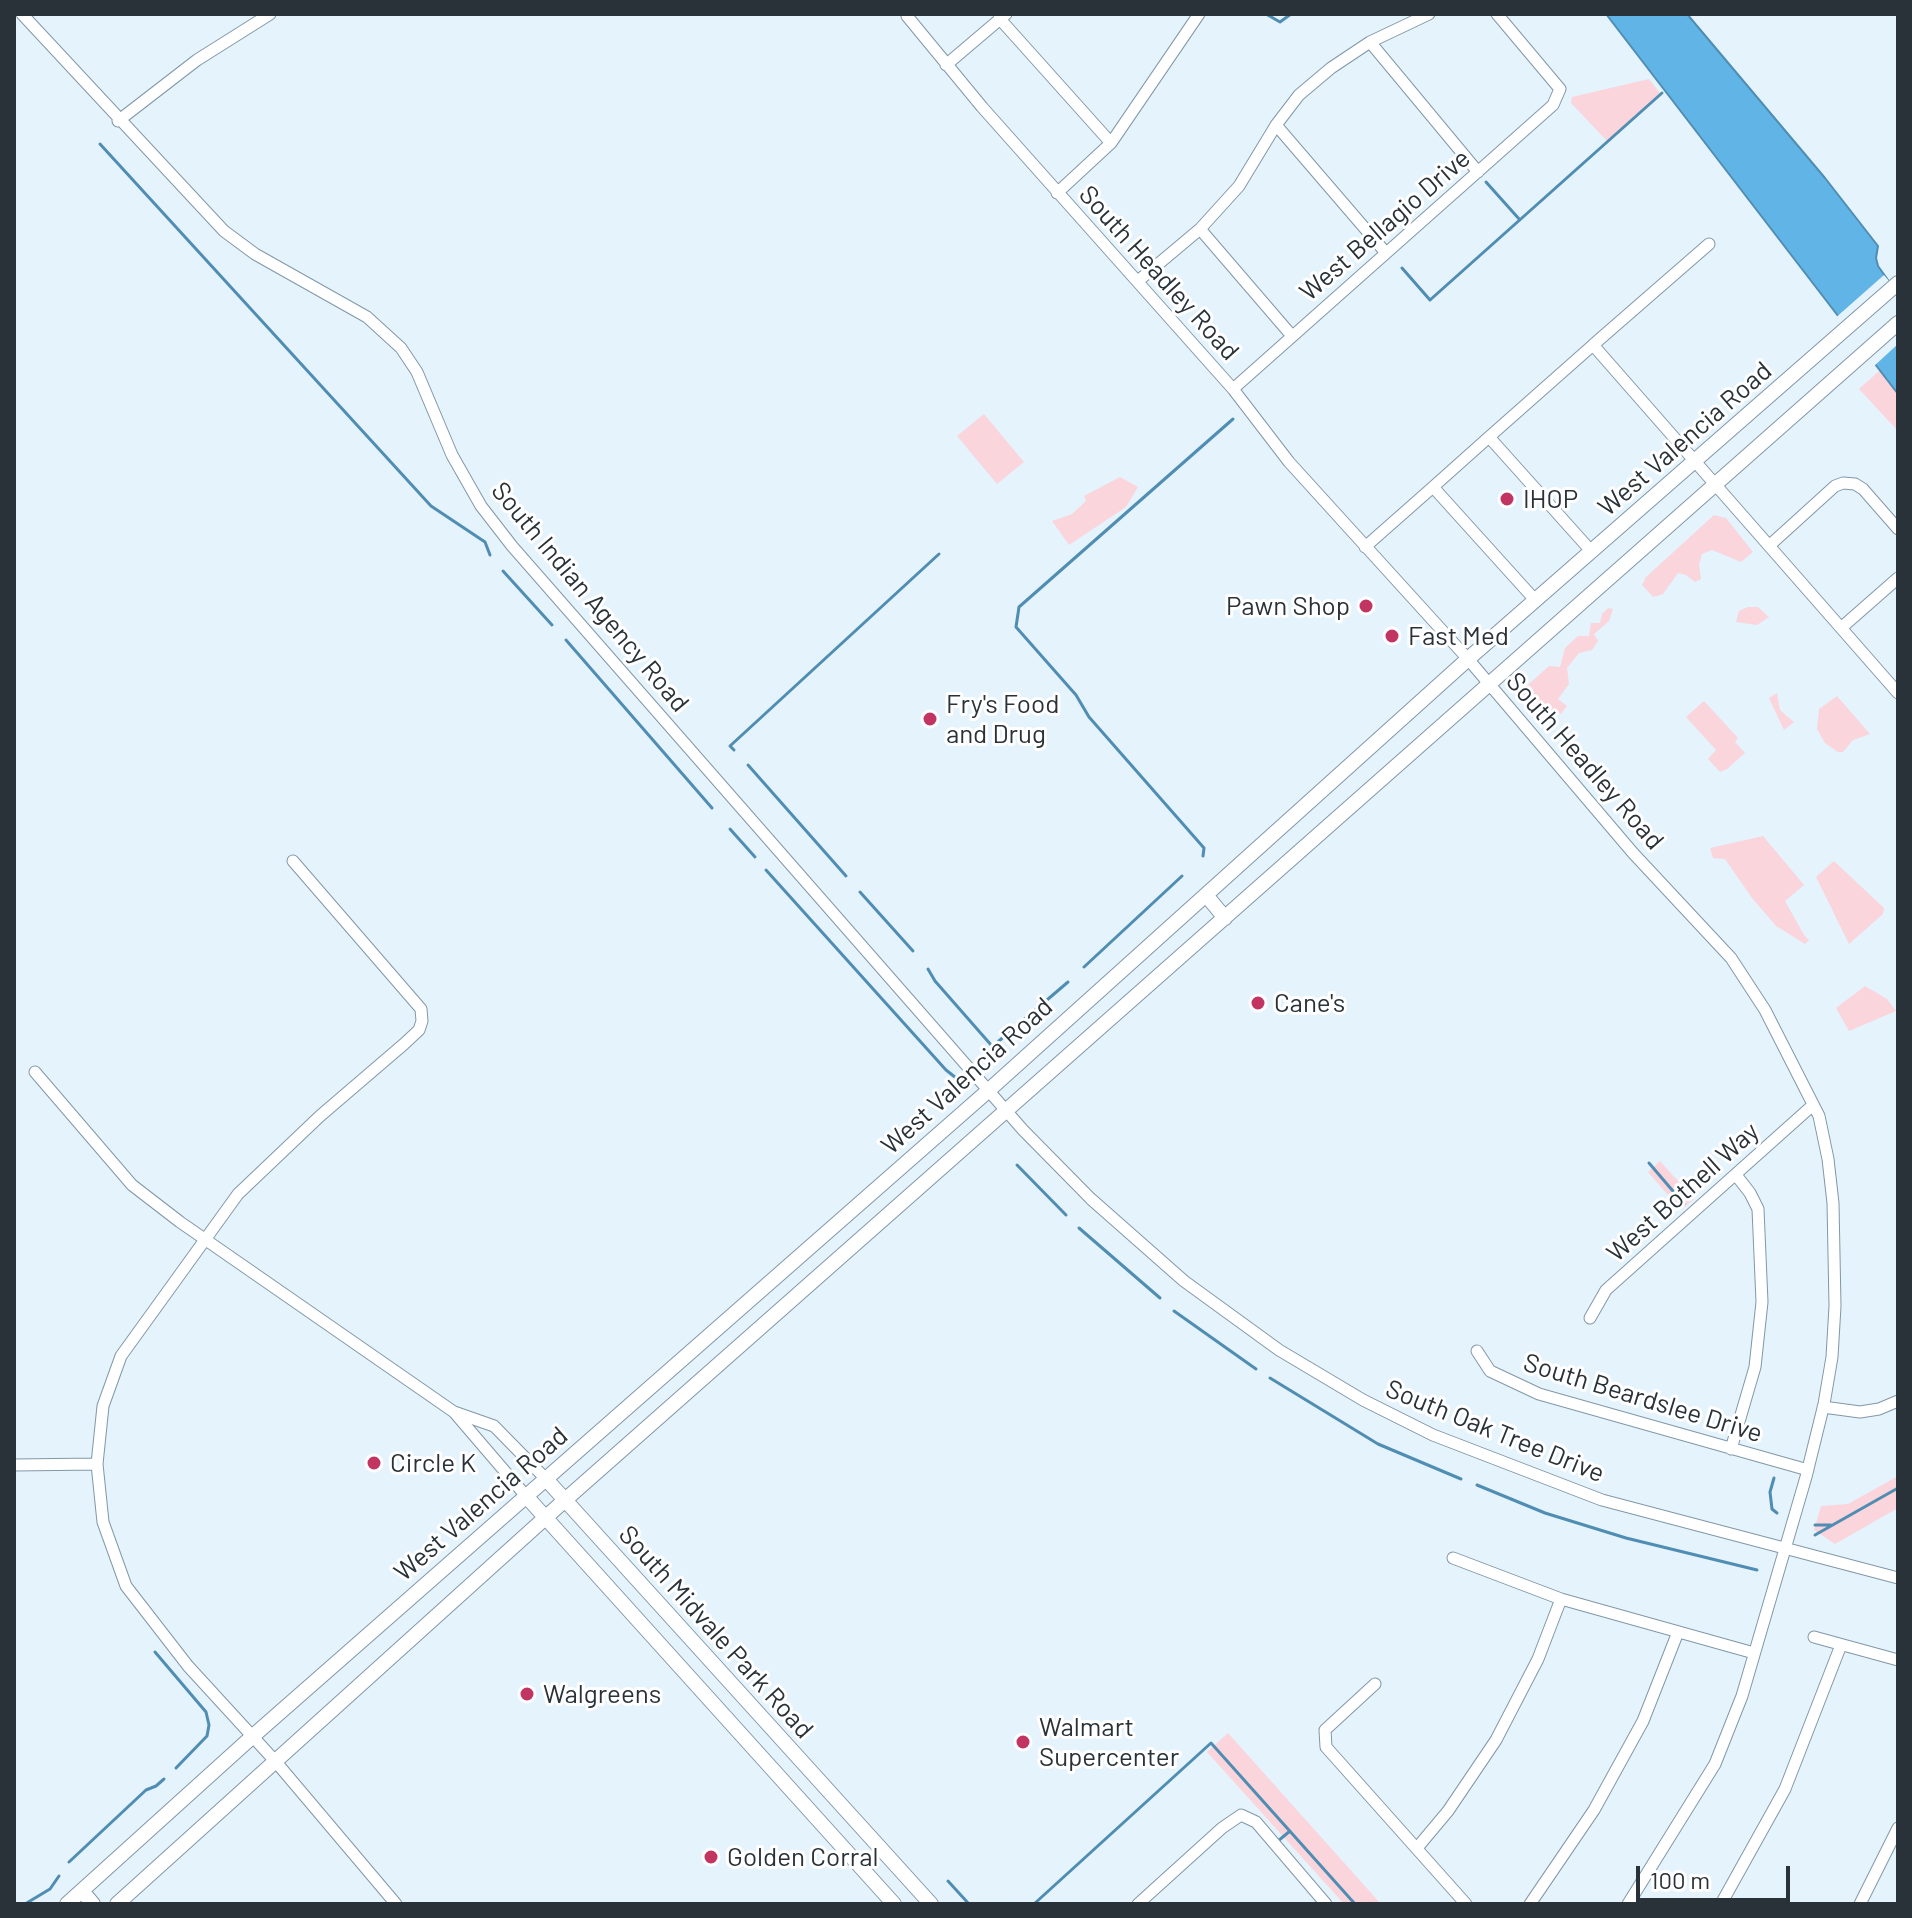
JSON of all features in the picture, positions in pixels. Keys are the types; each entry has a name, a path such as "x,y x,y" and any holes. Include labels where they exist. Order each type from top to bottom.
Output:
{"main road":[{"name":"West Valencia Road","path":"67,1904 253,1736 989,1090 1468,659 1896,285"},
{"name":"West Valencia Road","path":"117,1904 565,1500 1898,323"},
{"path":"1206,895 1225,918"},
{"path":"775,1278 793,1300"},
{"name":"South Midvale Park Road","path":"546,1479 931,1904"},
{"name":"South Midvale Park Road","path":"526,1496 894,1904"},
{"path":"82,1891 93,1904"}],"street":[{"name":"South Indian Agency Road","path":"22,14 118,121 224,231 255,254 367,317 401,348 417,372 452,455 512,547 853,939 989,1090"},
{"path":"118,121 197,60 270,14"},
{"path":"1057,193 1111,143 1199,14"},
{"path":"1138,281 1200,229 1239,186 1276,125 1299,95 1331,68 1370,42 1429,14"},
{"name":"West Bellagio Drive","path":"1233,389 1553,105 1560,89 1497,14"},
{"name":"South Headley Road","path":"907,16 1057,193 1233,389 1289,462 1468,659 1633,853 1731,958 1765,1010 1819,1116 1833,1203 1835,1306 1832,1357 1808,1470 1742,1696 1715,1764 1628,1904"},
{"path":"946,65 1002,16 1111,143"},
{"path":"1370,42 1478,172"},
{"path":"1276,125 1386,253"},
{"path":"1200,229 1292,336"},
{"path":"1365,547 1709,244"},
{"path":"1593,345 1898,693"},
{"path":"1489,437 1592,552"},
{"path":"1770,545 1835,486 1851,480 1863,489 1898,529"},
{"path":"1433,487 1536,601"},
{"path":"1841,628 1898,578"},
{"path":"293,861 421,1009 422,1021 419,1030 320,1116 238,1194 121,1356 103,1406 97,1464 103,1522 126,1586 188,1666 276,1762 396,1904"},
{"name":"South Midvale Park Road","path":"35,1072 132,1185 454,1412 526,1496"},
{"name":"South Oak Tree Drive","path":"989,1090 1023,1130 1091,1199 1184,1281 1279,1350 1363,1400 1433,1435 1602,1500 1898,1578"},
{"name":"West Bothell Way","path":"1590,1318 1606,1290 1813,1105"},
{"path":"1731,1449 1755,1367 1762,1302 1758,1209 1736,1175"},
{"name":"South Beardslee Drive","path":"1477,1351 1490,1371 1539,1394 1808,1470"},
{"path":"1823,1407 1860,1412 1879,1409 1898,1401"},
{"name":"South Midvale Park Road","path":"454,1412 494,1426 546,1479"},
{"path":"14,1465 97,1464"},
{"path":"1453,1558 1561,1599 1754,1653"},
{"path":"1417,1848 1448,1811 1496,1740 1538,1659 1561,1599"},
{"path":"1530,1904 1601,1798 1643,1721 1678,1632"},
{"path":"1814,1637 1898,1660"},
{"path":"1721,1904 1785,1789 1841,1645"},
{"path":"1375,1684 1325,1730 1326,1747 1466,1904"},
{"path":"1138,1904 1222,1828 1241,1815 1256,1822 1326,1904"},
{"path":"1860,1904 1898,1828"}],"shaded area":[{"path":"1649,79 1660,93 1607,141 1571,103 1572,97"},
{"path":"1898,354 1898,431 1859,389"},
{"path":"984,414 1024,462 997,484 957,436"},
{"path":"1120,477 1138,487 1126,507 1069,545 1052,521 1072,514 1086,501 1084,496"},
{"path":"1714,515 1726,518 1753,552 1741,562 1712,550 1702,554 1699,565 1701,579 1695,582 1678,573 1663,594 1653,597 1642,585 1646,577"},
{"path":"1758,607 1769,617 1757,625 1736,622 1739,611"},
{"path":"1608,608 1613,609 1609,621 1594,634 1598,641 1592,650 1579,653 1567,668 1569,684 1558,699 1567,706 1561,714 1543,710 1539,714 1521,691 1549,666 1560,667 1565,648 1578,636 1589,636 1591,623 1600,623 1602,614"},
{"path":"1777,693 1780,710 1794,722 1784,730 1769,698"},
{"path":"1837,696 1870,734 1853,740 1843,752 1825,743 1817,729 1819,709"},
{"path":"1704,701 1738,738 1735,742 1745,753 1720,772 1708,759 1716,750 1686,717"},
{"path":"1763,836 1804,885 1785,901 1809,940 1805,944 1776,926 1725,859 1713,858 1710,848"},
{"path":"1834,861 1884,908 1883,914 1849,944 1816,877"},
{"path":"1865,986 1887,999 1896,1011 1849,1031 1836,1008"},
{"path":"1660,1161 1694,1199 1681,1210 1648,1172"},
{"path":"1898,1476 1898,1508 1835,1544 1814,1530 1821,1506 1848,1504"},
{"path":"1228,1733 1381,1904 1344,1904 1207,1752"}],"water":[{"path":"1606,14 1687,14 1878,246 1878,266 1898,294 1898,394"}],"pier":[{"path":"1884,275 1898,292 1898,344 1873,367 1833,320"}],"waterway":[{"path":"1266,14 1280,22 1291,14"},
{"path":"1402,268 1430,300 1662,93"},
{"path":"100,144 431,506 485,542 490,555"},
{"path":"1486,182 1520,220"},
{"path":"1203,856 1204,848 1089,717 1076,695 1016,627 1019,607 1233,419"},
{"path":"734,750 730,746 939,554"},
{"path":"503,571 552,625"},
{"path":"566,640 712,808"},
{"path":"748,765 846,876"},
{"path":"730,829 755,857"},
{"path":"766,870 946,1070 960,1081"},
{"path":"1084,967 1182,876"},
{"path":"860,892 913,951"},
{"path":"928,969 999,1054"},
{"path":"993,1046 1068,982"},
{"path":"1649,1163 1684,1204"},
{"path":"1017,1165 1066,1215"},
{"path":"1079,1228 1160,1298"},
{"path":"1174,1311 1256,1369"},
{"path":"1270,1378 1378,1444 1461,1479"},
{"path":"1774,1478 1770,1492 1772,1509 1777,1513"},
{"path":"1477,1485 1545,1513 1626,1538 1757,1570"},
{"path":"1815,1535 1898,1488"},
{"path":"1815,1525 1831,1525"},
{"path":"155,1652 206,1712 209,1725 207,1736 176,1768"},
{"path":"1034,1904 1211,1743 1355,1904"},
{"path":"69,1862 146,1790 164,1779"},
{"path":"1278,1841 1290,1831"},
{"path":"25,1904 50,1889 59,1876"},
{"path":"948,1881 969,1904"}],"place":[{"name":"IHOP","path":"1507,499"},
{"name":"Pawn Shop","path":"1366,606"},
{"name":"Fast Med","path":"1392,636"},
{"name":"Fry's Food and Drug","path":"930,719"},
{"name":"Cane's","path":"1258,1003"},
{"name":"Circle K","path":"374,1463"},
{"name":"Walgreens","path":"527,1694"},
{"name":"Walmart Supercenter","path":"1023,1742"},
{"name":"Golden Corral","path":"711,1857"}]}
